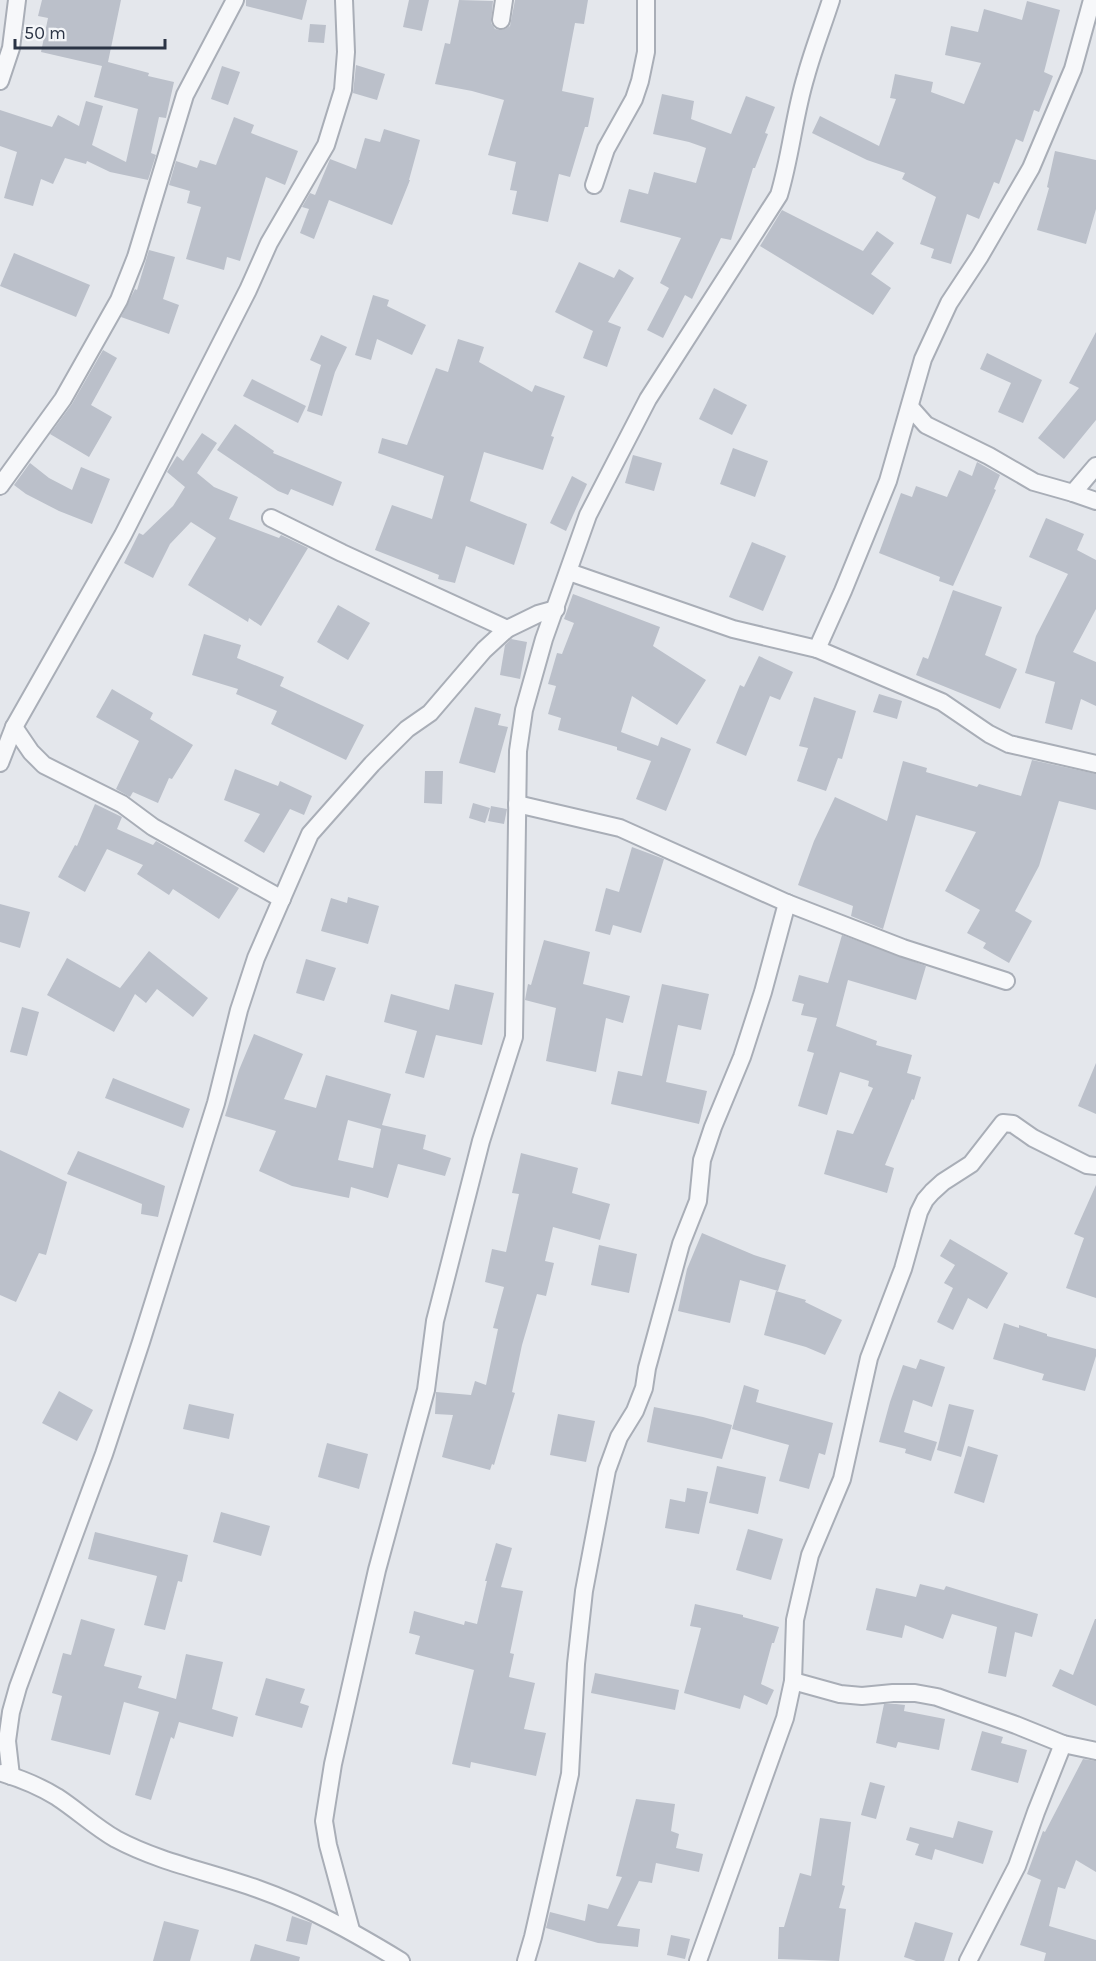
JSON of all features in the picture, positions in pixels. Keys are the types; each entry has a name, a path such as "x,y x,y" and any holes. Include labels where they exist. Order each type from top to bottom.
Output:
{"street":[{"path":"0,81 11,48 17,0"},
{"path":"0,486 63,399 119,300 136,257 185,95 235,0"},
{"path":"0,763 14,727 123,535 248,290 269,243 326,145 343,90 346,52 344,0"},
{"path":"501,20 504,0"},
{"path":"594,185 606,149 634,99 640,81 645,52 646,0"},
{"path":"351,1930 328,1845 324,1821 333,1764 377,1570 426,1390 435,1321 481,1141 514,1037 518,751 524,710 544,639 588,515 648,399 779,195 788,166 806,76 831,0"},
{"path":"817,649 888,481 923,359 949,303 980,256 1031,168 1073,69 1092,0"},
{"path":"910,407 926,425 989,456 1034,482 1096,501"},
{"path":"900,440 926,425"},
{"path":"1073,493 1096,466"},
{"path":"271,518 507,629"},
{"path":"569,572 733,629 817,649 942,702 989,734 1009,744 1096,764"},
{"path":"401,1961 351,1930 313,1911 258,1889 176,1864 116,1838 56,1796 24,1779 5,1774 7,1741 11,1712 18,1687 108,1443 216,1103 239,1010 256,958 310,834 372,764 407,729 430,713 484,650 507,629 538,614 556,609"},
{"path":"14,727 31,752 44,765 122,804 153,827 282,899"},
{"path":"518,804 620,828 787,903 903,948 1006,981"},
{"path":"526,1961 534,1937 570,1774 576,1664 584,1591 608,1470 619,1437 635,1411 644,1388 647,1368 681,1244 698,1201 702,1160 713,1126 742,1058 763,993 787,903"},
{"path":"698,1961 785,1718 793,1682 795,1620 810,1555 842,1479 869,1358 903,1269 919,1212 925,1200 943,1182 971,1164 1003,1123 1014,1124 1033,1138 1087,1165 1096,1166"},
{"path":"793,1682 840,1694 862,1696 904,1693 937,1696 1063,1744 1096,1751"},
{"path":"968,1961 1017,1866 1063,1744"}],"building":[{"path":"42,0 121,0 108,62 174,82 166,118 159,117 151,153 156,155 148,180 110,172 87,161 86,164 65,158 53,184 41,179 33,206 4,198 17,152 0,146 0,110 52,127 58,115 79,126 86,101 103,106 92,145 126,162 138,109 94,97 102,66 41,52 48,18 38,16"},
{"path":"246,0 307,0 302,20 246,6"},
{"path":"409,0 429,0 422,31 403,27"},
{"path":"459,0 493,1 491,23 495,29 500,30 510,26 515,0 588,0 584,24 575,23 562,91 594,98 588,127 585,127 570,177 559,174 548,222 512,214 517,191 510,190 516,162 488,155 504,100 435,84 445,43 450,44"},
{"path":"1027,1 1060,10 1044,72 1053,76 1039,112 1034,110 1023,142 1016,139 999,184 994,182 979,219 967,214 951,264 931,258 934,249 920,244 936,197 902,179 905,173 867,160 812,133 820,116 879,146 896,99 890,98 895,74 933,82 931,92 964,104 981,63 945,55 951,26 978,32 984,9 1022,20"},
{"path":"310,24 326,25 324,43 308,42"},
{"path":"356,65 385,74 377,100 353,93"},
{"path":"222,66 240,72 228,105 211,99"},
{"path":"662,94 694,101 691,119 731,134 746,96 775,107 765,133 768,134 755,168 753,168 731,240 721,238 692,299 685,295 663,338 647,330 669,288 660,283 681,238 620,222 629,189 648,194 654,172 696,183 706,148 653,134"},
{"path":"234,117 254,125 251,133 298,151 285,185 266,177 240,261 227,257 224,270 186,259 201,207 187,203 190,191 169,185 176,161 197,168 200,160 216,165"},
{"path":"384,129 420,140 410,180 392,225 329,200 314,239 300,233 309,209 302,207 310,193 315,195 330,159 356,169 365,138 380,142"},
{"path":"1055,151 1096,160 1096,209 1086,244 1037,230 1049,188 1047,187"},
{"path":"782,210 863,251 877,231 894,243 871,274 891,288 873,315 760,246"},
{"path":"149,250 175,257 163,299 179,305 169,334 121,317 135,289 137,290"},
{"path":"14,253 90,285 76,317 0,286"},
{"path":"579,262 614,278 619,269 634,278 608,322 621,327 607,367 583,358 593,331 555,312"},
{"path":"373,295 389,300 387,306 426,325 412,355 377,339 371,360 355,355"},
{"path":"1096,332 1096,420 1064,459 1038,438 1079,388 1069,383"},
{"path":"321,335 347,347 335,372 322,416 307,411 321,365 310,360"},
{"path":"458,339 484,347 479,362 532,392 535,385 565,396 551,436 554,437 543,470 484,452 470,501 527,524 514,565 466,546 455,583 438,579 439,575 375,550 392,505 432,519 444,476 378,453 382,438 407,445 436,368 448,372"},
{"path":"103,350 117,358 91,405 112,417 89,457 50,434 72,404"},
{"path":"987,353 1042,380 1023,423 998,412 1011,383 980,369"},
{"path":"252,379 306,406 298,423 243,396"},
{"path":"714,388 747,405 732,435 699,419"},
{"path":"235,424 274,451 273,453 342,482 333,506 291,489 288,495 278,491 217,450"},
{"path":"202,433 217,443 197,473 214,487 238,497 229,519 279,538 281,535 308,548 261,626 249,618 248,622 188,585 216,538 191,522 170,544 153,578 124,563 139,533 143,535 173,506 185,487 167,472 177,456 183,461"},
{"path":"733,448 768,461 755,497 720,484"},
{"path":"633,455 662,463 654,491 625,483"},
{"path":"977,462 1000,475 994,489 996,490 953,586 939,581 940,577 879,553 901,493 912,497 916,486 947,497 959,470 972,476"},
{"path":"30,463 49,478 72,490 81,467 110,479 92,524 59,511 14,485"},
{"path":"572,476 587,484 566,531 550,523"},
{"path":"1046,518 1084,534 1077,550 1096,560 1096,609 1073,652 1096,662 1096,706 1081,699 1072,730 1045,723 1055,682 1025,673 1036,636 1068,574 1029,557"},
{"path":"752,542 786,556 763,611 729,597"},
{"path":"953,590 1002,607 985,655 1017,669 1000,709 916,675 923,657 928,659"},
{"path":"573,594 660,627 653,646 706,680 677,725 632,696 621,732 658,746 661,737 691,749 666,811 636,799 651,761 617,750 617,747 558,730 561,718 548,714 556,686 548,684 557,653 562,654 574,623 564,619"},
{"path":"338,605 370,623 348,660 317,642"},
{"path":"204,634 241,645 237,658 284,677 280,686 364,725 346,760 271,724 277,711 236,694 238,689 192,675"},
{"path":"511,639 527,642 520,679 500,675 505,645"},
{"path":"759,656 793,672 780,700 770,696 746,756 716,743 740,685 744,687"},
{"path":"112,689 153,713 150,719 193,745 172,779 169,778 158,803 133,792 130,797 116,789 139,741 96,717"},
{"path":"879,694 902,701 897,719 873,712"},
{"path":"814,697 856,711 842,759 838,758 826,791 797,781 808,748 799,746"},
{"path":"475,707 501,714 498,725 508,727 495,773 459,763"},
{"path":"1032,760 1096,774 1096,810 1059,801 1039,866 1015,911 1032,921 1009,963 983,948 986,943 967,933 980,910 945,891 976,832 916,815 883,929 851,916 853,906 798,885 814,841 835,797 887,821 903,761 927,768 926,772 977,787 979,784 1021,796"},
{"path":"235,769 278,786 280,781 312,796 304,815 290,809 264,853 244,841 260,814 224,800"},
{"path":"425,771 443,771 442,804 424,803"},
{"path":"473,803 490,808 485,823 469,818"},
{"path":"95,804 122,817 117,829 153,845 156,841 239,888 219,919 173,889 169,895 137,874 143,865 107,849 85,892 58,877 75,845 77,846"},
{"path":"491,806 507,809 504,824 488,821"},
{"path":"632,847 664,859 641,933 613,925 610,935 595,931 606,888 619,892"},
{"path":"348,897 379,906 368,944 321,931 331,898 347,903"},
{"path":"0,904 30,912 20,948 0,942"},
{"path":"842,935 926,966 916,1000 848,980 836,1026 877,1041 876,1045 912,1055 907,1073 921,1077 914,1100 912,1099 885,1165 894,1168 887,1193 824,1174 837,1130 853,1134 873,1088 868,1086 869,1081 840,1072 827,1115 798,1106 814,1053 807,1051 817,1018 801,1015 804,1004 792,1001 799,975 828,983"},
{"path":"544,940 590,952 583,984 630,996 623,1023 606,1018 596,1072 546,1061 556,1008 525,1000 528,984 531,985"},
{"path":"149,951 208,998 193,1017 157,989 146,1003 135,994 114,1032 47,995 67,958 120,988"},
{"path":"306,959 336,968 324,1001 296,993"},
{"path":"455,984 494,993 482,1045 436,1035 424,1078 405,1073 417,1031 384,1022 391,994 449,1010"},
{"path":"662,984 709,994 701,1030 678,1025 666,1082 707,1091 699,1124 611,1104 618,1071 642,1076"},
{"path":"22,1007 39,1012 27,1056 10,1052"},
{"path":"254,1034 303,1054 284,1099 316,1108 326,1075 391,1094 382,1125 426,1135 423,1149 451,1158 445,1176 398,1164 388,1198 351,1187 349,1198 292,1186 259,1171 276,1131 225,1116 239,1070","holes":["348,1120 381,1129 373,1168 338,1160"]},
{"path":"1096,1063 1096,1114 1078,1106"},
{"path":"113,1078 190,1109 183,1128 105,1098"},
{"path":"0,1150 67,1182 46,1255 39,1253 16,1302 0,1295"},
{"path":"78,1151 165,1186 158,1217 141,1214 142,1204 67,1174"},
{"path":"521,1153 578,1168 572,1193 610,1204 600,1240 553,1227 545,1261 554,1263 546,1296 537,1294 522,1345 512,1392 515,1393 494,1465 492,1464 490,1470 442,1457 453,1415 435,1414 436,1392 471,1395 475,1381 486,1385 498,1329 493,1328 504,1287 485,1282 492,1249 506,1252 519,1194 512,1193"},
{"path":"1096,1185 1096,1298 1066,1288 1084,1238 1074,1234"},
{"path":"702,1233 754,1255 786,1265 778,1291 740,1280 730,1323 678,1311 687,1269"},
{"path":"950,1239 1008,1273 987,1309 968,1298 953,1330 937,1322 953,1288 944,1283 955,1265 940,1256"},
{"path":"599,1245 637,1254 629,1293 591,1285"},
{"path":"776,1291 806,1300 805,1302 842,1320 825,1355 764,1335"},
{"path":"1004,1323 1019,1328 1019,1325 1047,1334 1047,1336 1096,1349 1085,1391 1042,1380 1044,1374 993,1359"},
{"path":"920,1359 945,1367 932,1407 913,1400 904,1432 937,1442 931,1461 905,1453 906,1449 879,1442 903,1365 916,1369"},
{"path":"744,1385 759,1390 756,1402 833,1423 825,1455 819,1453 809,1489 779,1481 789,1445 732,1429"},
{"path":"59,1391 93,1410 77,1441 42,1423"},
{"path":"189,1404 234,1414 229,1439 183,1429"},
{"path":"949,1404 974,1410 961,1457 937,1450"},
{"path":"654,1407 732,1425 722,1459 647,1442"},
{"path":"558,1414 595,1421 586,1462 550,1455"},
{"path":"327,1443 368,1454 359,1489 318,1477"},
{"path":"968,1446 998,1455 984,1503 954,1493"},
{"path":"717,1466 766,1477 758,1514 709,1503"},
{"path":"687,1488 708,1492 699,1534 665,1528 670,1499 685,1502"},
{"path":"221,1512 270,1526 261,1556 213,1542"},
{"path":"748,1529 783,1539 771,1580 736,1570"},
{"path":"95,1532 188,1555 182,1582 178,1581 165,1630 144,1625 157,1576 88,1559"},
{"path":"496,1543 512,1548 501,1587 523,1591 510,1653 514,1654 509,1677 535,1683 524,1729 546,1733 536,1776 471,1762 470,1768 452,1764 474,1670 415,1654 420,1636 409,1633 414,1611 464,1625 465,1621 477,1624 487,1581 485,1581"},
{"path":"920,1584 944,1590 946,1586 1038,1614 1032,1637 1015,1632 1006,1677 988,1673 997,1627 952,1614 943,1639 905,1625 902,1638 866,1630 876,1588 916,1597"},
{"path":"695,1604 743,1615 743,1617 779,1627 774,1643 772,1643 761,1684 774,1690 767,1705 744,1695 740,1709 684,1693 701,1628 690,1626"},
{"path":"81,1619 115,1629 104,1666 142,1676 138,1688 176,1699 186,1654 223,1662 212,1709 238,1717 233,1737 179,1722 174,1739 171,1737 151,1800 135,1795 159,1712 124,1702 110,1755 51,1740 62,1696 52,1693 63,1653 71,1655"},
{"path":"1095,1619 1096,1706 1052,1686 1060,1669 1073,1675"},
{"path":"595,1673 679,1690 675,1710 591,1693"},
{"path":"266,1678 305,1689 300,1703 309,1706 302,1728 255,1715"},
{"path":"884,1704 905,1705 904,1711 945,1719 939,1750 898,1742 896,1748 876,1743"},
{"path":"982,1731 1003,1737 1001,1743 1027,1750 1018,1783 971,1770"},
{"path":"1083,1759 1096,1761 1096,1872 1076,1860 1065,1889 1058,1887 1049,1926 1096,1940 1096,1961 1044,1961 1046,1953 1020,1945 1041,1880 1027,1874 1043,1831 1045,1832"},
{"path":"870,1782 885,1786 876,1819 861,1815"},
{"path":"636,1799 675,1804 671,1831 679,1834 676,1848 703,1854 699,1872 656,1863 652,1883 639,1881 617,1926 640,1929 638,1947 598,1943 546,1928 550,1912 585,1921 588,1904 608,1909 622,1877 616,1876"},
{"path":"820,1818 851,1822 842,1885 845,1886 839,1908 846,1909 839,1961 778,1959 779,1927 784,1927 800,1873 811,1876"},
{"path":"958,1821 993,1831 983,1864 935,1849 932,1860 915,1855 919,1844 906,1840 910,1827 953,1838"},
{"path":"292,1916 312,1923 307,1945 286,1941"},
{"path":"164,1921 199,1930 190,1961 153,1961"},
{"path":"915,1922 953,1933 944,1961 916,1961 904,1957"},
{"path":"671,1935 690,1939 685,1959 667,1955"},
{"path":"255,1944 300,1957 299,1961 250,1961"}]}
